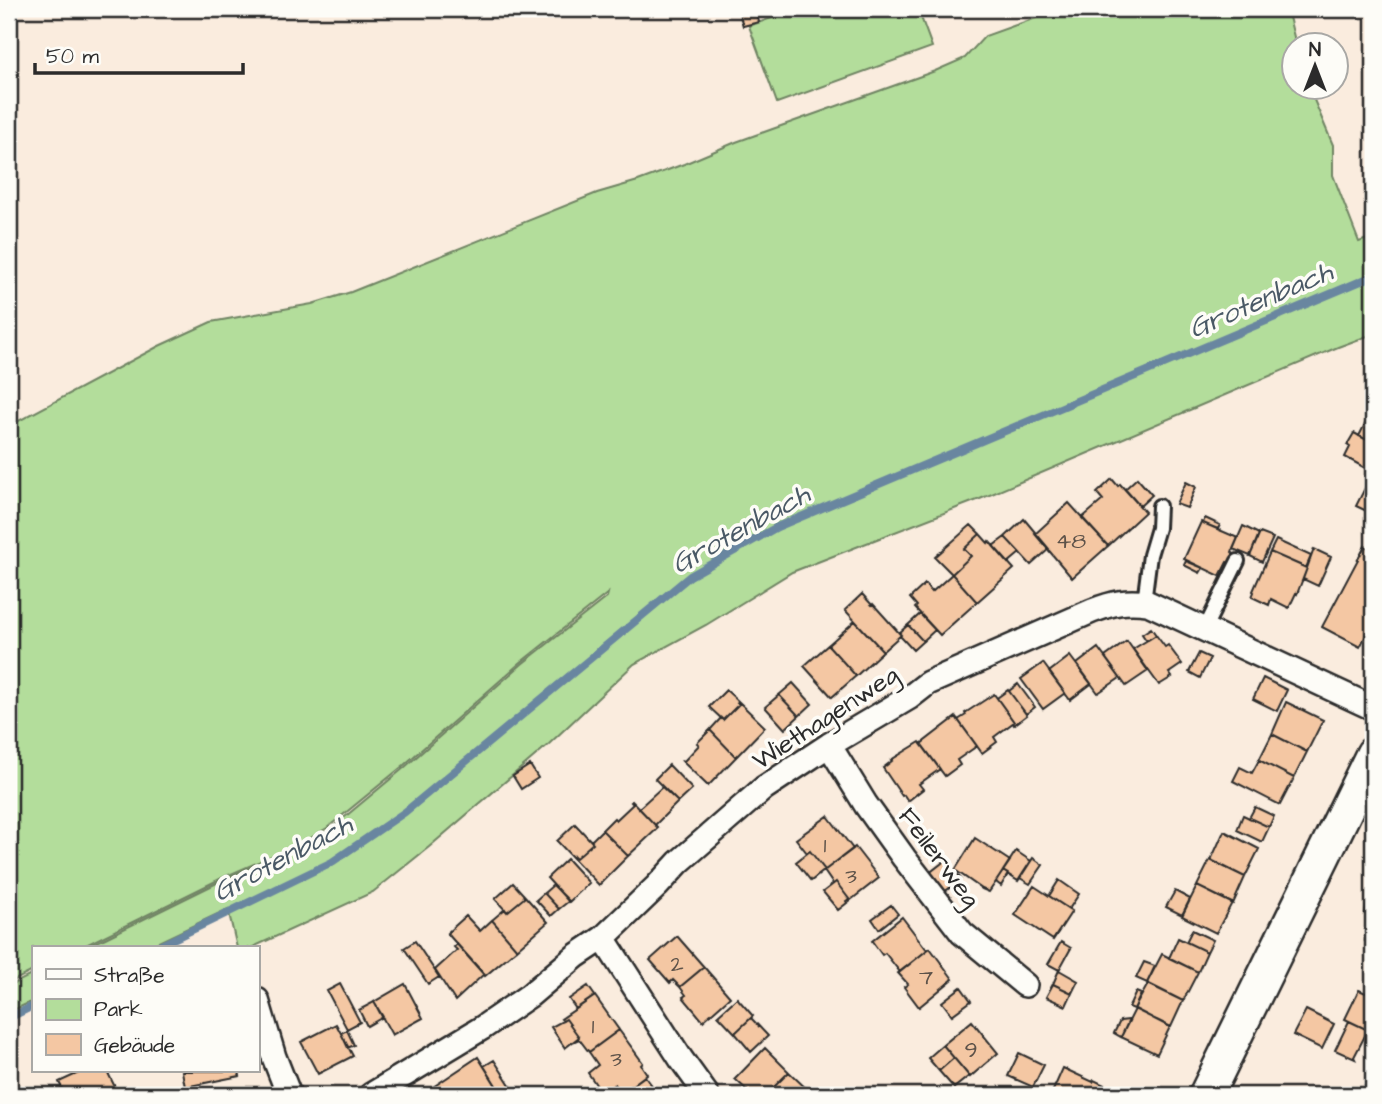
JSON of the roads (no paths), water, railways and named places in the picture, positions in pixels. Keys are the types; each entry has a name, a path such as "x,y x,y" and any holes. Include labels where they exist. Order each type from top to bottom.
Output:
{"street":[{"name":"Wiethagenweg","path":"371,1095 482,1028 530,995 576,956 603,938 679,862 734,813 829,745 910,697 928,683 958,668 1116,602 1149,603 1373,708"},
{"name":"Feilerweg","path":"829,745 874,816 962,933 1025,985"},
{"path":"1206,1095 1373,754"},
{"path":"603,938 707,1095"},
{"path":"259,1007 289,1095"}],"lane":[{"path":"1144,602 1150,555 1158,528 1159,506"},
{"path":"1205,628 1238,561"}],"waterway":[{"name":"Grotenbach","path":"159,946 332,862 405,812 690,576 777,527 1373,276"},
{"name":"Grotenbach","path":"9,1018 32,1006"}]}
